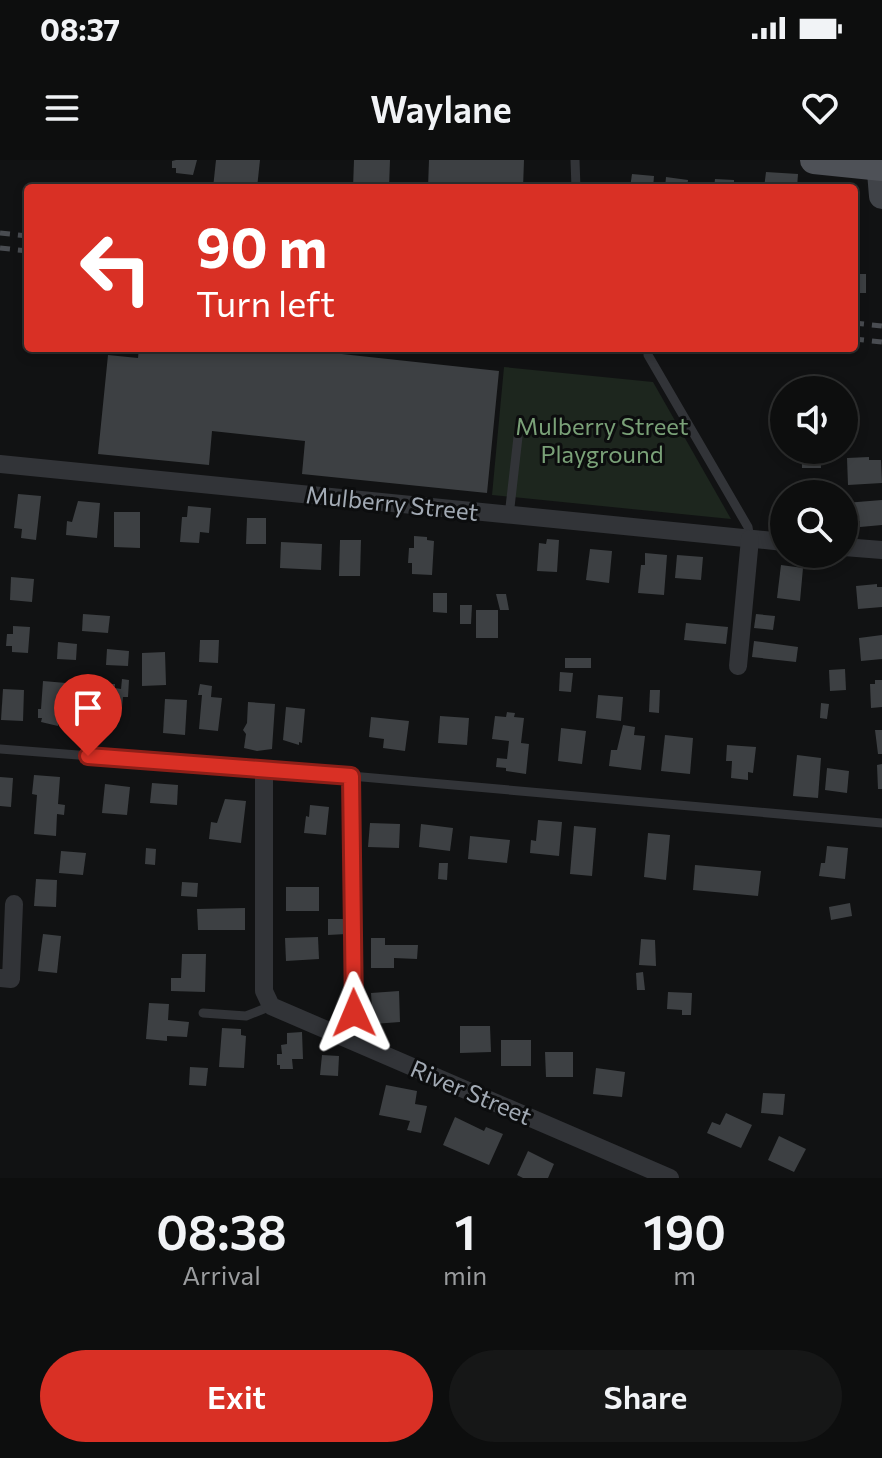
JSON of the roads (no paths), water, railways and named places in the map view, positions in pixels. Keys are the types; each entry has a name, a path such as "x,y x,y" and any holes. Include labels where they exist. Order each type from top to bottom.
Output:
{"main road":[{"path":"814,160 880,165 882,196"}],"street":[{"name":"Mulberry Street","path":"0,464 770,541"},
{"path":"738,666 750,539"},
{"path":"858,548 882,550"},
{"path":"264,770 264,991 271,1006"},
{"path":"0,978 11,979 14,904"},
{"name":"River Street","path":"271,1006 670,1178"}],"lane":[{"path":"575,160 576,184"},
{"path":"648,355 748,527 750,539"},
{"path":"509,516 518,437"},
{"path":"0,749 351,776 882,823"},
{"path":"351,776 355,1043"},
{"path":"203,1013 246,1016 271,1006"}],"railway":[{"path":"0,233 24,236"},
{"path":"0,248 24,251"},
{"path":"858,323 882,326"},
{"path":"858,339 882,342"}],"park label":[{"name":"Mulberry Street Playground","path":"602,441"}]}
